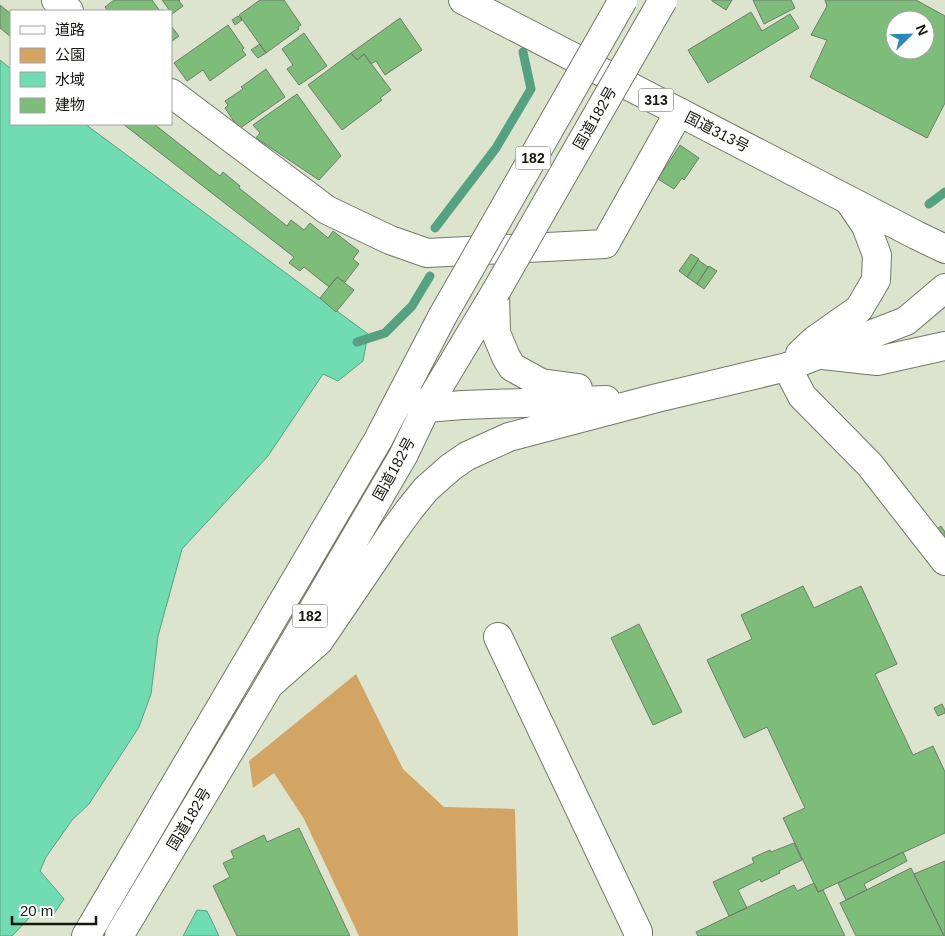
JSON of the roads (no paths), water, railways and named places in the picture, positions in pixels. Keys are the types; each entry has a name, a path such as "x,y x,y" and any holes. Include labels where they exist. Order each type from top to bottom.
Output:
{"main road":[{"path":"56,0 68,10"},
{"name":"国道313号","path":"463,0 945,249"},
{"name":"国道182号","path":"86,936 378,440 442,317 623,0"},
{"name":"国道182号","path":"119,936 270,685 403,456 426,408 495,293 663,0"},
{"path":"172,95 328,210 390,240 427,253 605,244 679,112"},
{"path":"786,367 815,340 859,309 876,280 877,255 866,226 849,201"},
{"path":"270,685 319,641 408,510 426,489 467,456 508,437 786,367 906,321 945,288"},
{"path":"495,293 496,333 512,367 541,383 657,398"},
{"path":"819,355 877,361 945,346"},
{"path":"786,367 802,396 870,465 945,561"},
{"path":"401,394 426,408 657,398"},
{"path":"498,636 638,932 638,936"}],"water":[{"path":"0,60 10,68 10,125 86,125 368,334 363,361 338,381 323,374 268,456 182,549 158,636 151,694 139,727 89,804 72,820 46,857 40,871 64,899 51,918 37,910 12,936 0,936"},
{"path":"197,910 207,911 219,936 183,936"}],"waterway":[{"path":"435,228 496,148 531,89 523,52"},
{"path":"929,204 945,192"},
{"path":"357,342 385,333 412,306 430,276"}]}
